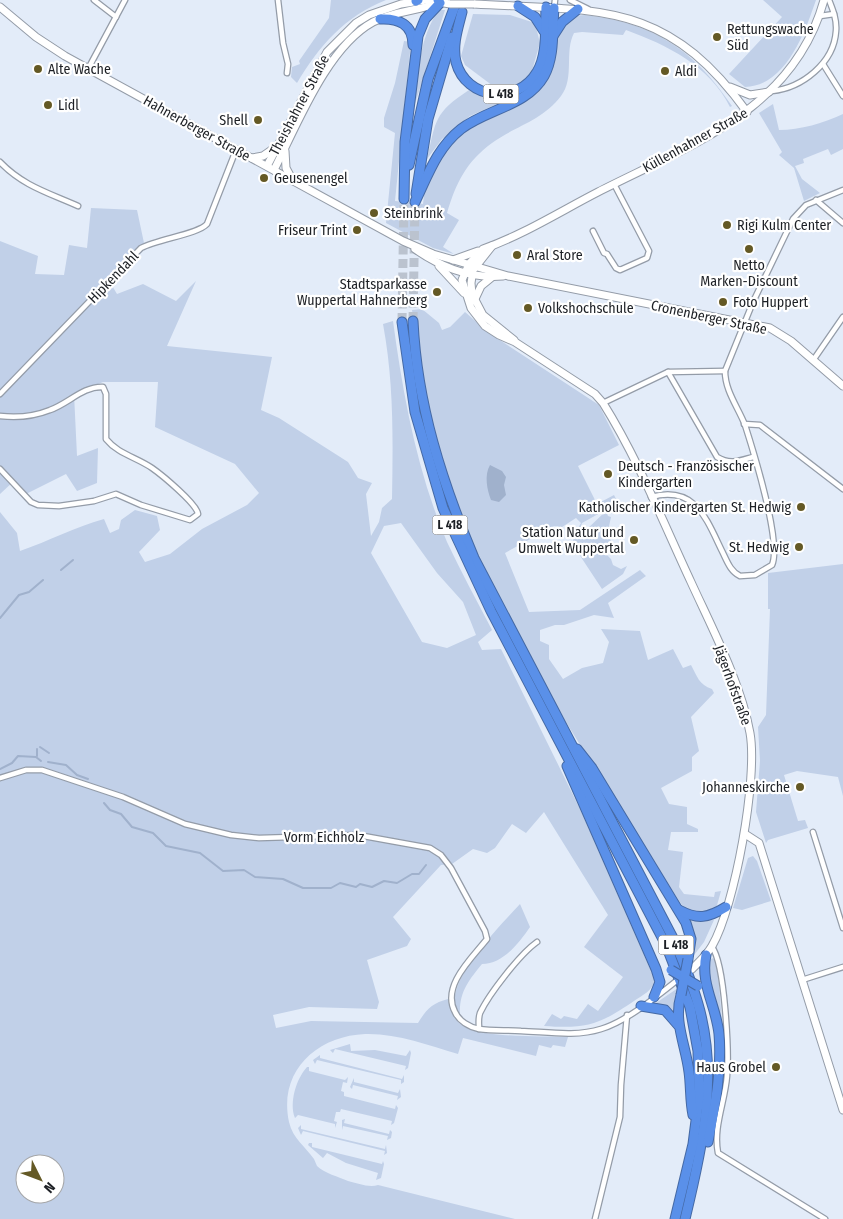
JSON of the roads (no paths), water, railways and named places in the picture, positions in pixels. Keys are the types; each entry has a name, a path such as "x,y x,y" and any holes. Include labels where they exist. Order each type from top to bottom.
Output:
{"highway":[{"path":"439,2 423,22 415,59 405,142 404,200 410,158 423,97 454,2"},
{"name":"L 418","path":"471,2 462,12 444,58 432,101 415,202 430,166 451,138 472,121 526,95 540,82 549,63 548,36 551,4"},
{"path":"518,6 535,17 548,36"},
{"name":"L 418","path":"462,12 455,44 458,67 471,85 490,94 510,93 522,88 533,78 543,56 548,36 578,9"},
{"path":"380,20 397,20 409,28 413,36 415,59"},
{"name":"L 418","path":"413,321 425,409 440,472 451,504 482,574 674,940 699,1005 708,1055 708,1091 696,1175 685,1219"},
{"name":"L 418","path":"402,322 415,412 442,508 466,562 654,922 675,964 686,994 698,1051 699,1082 695,1127 675,1219"},
{"path":"567,737 588,762 689,928 691,939 678,1012 679,1027 688,1065 695,1127"},
{"path":"561,745 572,780 660,979 654,997"},
{"path":"679,910 702,918 712,916 726,907"},
{"path":"696,1175 707,1147 718,1080 719,1036 715,1012 703,972 706,955"},
{"path":"651,957 710,994"},
{"path":"641,1006 665,1010 679,1027"}],"main road":[{"name":"Küllenhahner Straße","path":"485,251 714,133 747,112 772,91 801,53 820,16 824,0"},
{"name":"Theishahner Straße","path":"271,168 277,146 319,64 337,41 356,23 369,15 401,4 417,1 471,2 518,6 551,4 627,17 662,31 688,48 726,85 747,112"},
{"name":"Theishahner Straße","path":"271,168 285,150 330,64 343,47 361,31 380,20 402,11 428,8 439,2"},
{"name":"Hahnerberger Straße","path":"1,10 44,43 88,69 271,168 401,240 433,260 469,276"},
{"path":"726,85 750,95 772,91"},
{"path":"290,120 292,125 298,124"},
{"path":"252,158 263,156 277,146"},
{"path":"285,150 286,168 294,181"},
{"name":"Hahnerberger Straße","path":"401,240 453,260 472,264"},
{"path":"453,260 485,251"},
{"path":"474,301 469,276 472,264 485,251"},
{"path":"474,301 481,286 492,274 486,262 485,251"},
{"name":"L 418","path":"433,260 466,296"},
{"name":"Cronenberger Straße","path":"472,264 492,274"},
{"name":"Cronenberger Straße","path":"469,276 492,274 508,276 760,325 779,332 814,359 843,386"},
{"name":"Jägerhofstraße","path":"469,276 466,296 475,314 485,326 515,342 595,394 603,402 651,497 721,649 748,726 752,752 745,834"},
{"name":"Jägerhofstraße","path":"474,301 482,315 512,337 515,342"},
{"path":"745,834 760,843 843,1110"},
{"name":"L 418","path":"684,977 712,947 726,907 745,834"}],"street":[{"path":"94,0 116,17"},
{"path":"88,69 126,0"},
{"path":"278,0 283,43 288,64 287,73"},
{"path":"570,0 588,9"},
{"path":"829,0 834,14 835,36 823,64 843,96"},
{"path":"820,16 834,14"},
{"name":"Küllenhahner Straße","path":"772,91 792,86 823,64"},
{"name":"Hipkendahl","path":"0,394 141,248 172,236 201,230 207,224 236,150"},
{"path":"0,162 24,183 49,196 78,206"},
{"path":"593,231 604,254 607,254 616,268 620,270 646,258 649,251 614,184"},
{"path":"651,497 666,493 676,494 694,503 708,520 730,568 735,573 748,577 761,573 772,565 774,542 744,424 725,382 725,371 744,322 798,210 816,200 843,190"},
{"path":"816,200 843,223"},
{"path":"814,359 843,317"},
{"path":"603,402 668,372 725,371"},
{"path":"668,372 717,457 724,462 733,463 753,457"},
{"path":"0,416 33,416 51,410 87,390 103,387 106,394 106,439 114,448 152,468 196,506 198,514 190,520 142,505 116,494 94,501 59,506 38,505 31,502 0,469"},
{"path":"744,424 760,425 843,489"},
{"name":"Vorm Eichholz","path":"2,777 26,770 42,770 123,797 184,824 231,835 259,838 358,835 430,848 441,855 451,868 485,931 486,939 457,978 451,993 453,1008 457,1016 464,1022 479,1029 583,1032 610,1026 675,982"},
{"path":"813,832 843,928"},
{"path":"479,1029 478,1019 485,1006 526,950 537,942"},
{"path":"712,947 718,958 726,1031 727,1076 717,1133 718,1153 825,1219"},
{"path":"802,980 843,967"},
{"path":"595,1219 620,1117 620,1085 627,1015"}],"waterway":[{"path":"61,570 73,560"},
{"path":"0,618 19,595 29,592 43,580"},
{"path":"40,747 49,753"},
{"path":"37,749 37,756"},
{"path":"0,769 12,763 18,756 36,757 41,761"},
{"path":"48,762 66,765 77,775 88,779"},
{"path":"104,803 110,810 121,814 132,827 153,833 166,846 200,853 223,871 244,870 255,877 283,879 303,888 331,888 340,883 356,887 360,884 372,887 384,881 397,883 412,874 419,874 426,865"}],"tunnel":[{"path":"402,322 404,199"},
{"path":"413,321 415,202"}],"place":[{"name":"Rettungswache Süd","path":"717,37"},
{"name":"Alte Wache","path":"38,69"},
{"name":"Aldi","path":"665,71"},
{"name":"Lidl","path":"48,105"},
{"name":"Shell","path":"258,120"},
{"name":"Geusenengel","path":"264,178"},
{"name":"Steinbrink","path":"374,213"},
{"name":"Rigi Kulm Center","path":"727,225"},
{"name":"Friseur Trint","path":"357,230"},
{"name":"Netto Marken-Discount","path":"749,249"},
{"name":"Aral Store","path":"517,255"},
{"name":"Stadtsparkasse Wuppertal Hahnerberg","path":"437,292"},
{"name":"Foto Huppert","path":"723,302"},
{"name":"Volkshochschule","path":"528,308"},
{"name":"Deutsch - Französischer Kindergarten","path":"608,474"},
{"name":"Katholischer Kindergarten St. Hedwig","path":"801,507"},
{"name":"Station Natur und Umwelt Wuppertal","path":"634,540"},
{"name":"St. Hedwig","path":"799,547"},
{"name":"Johanneskirche","path":"800,787"},
{"name":"Haus Grobel","path":"776,1067"}]}
